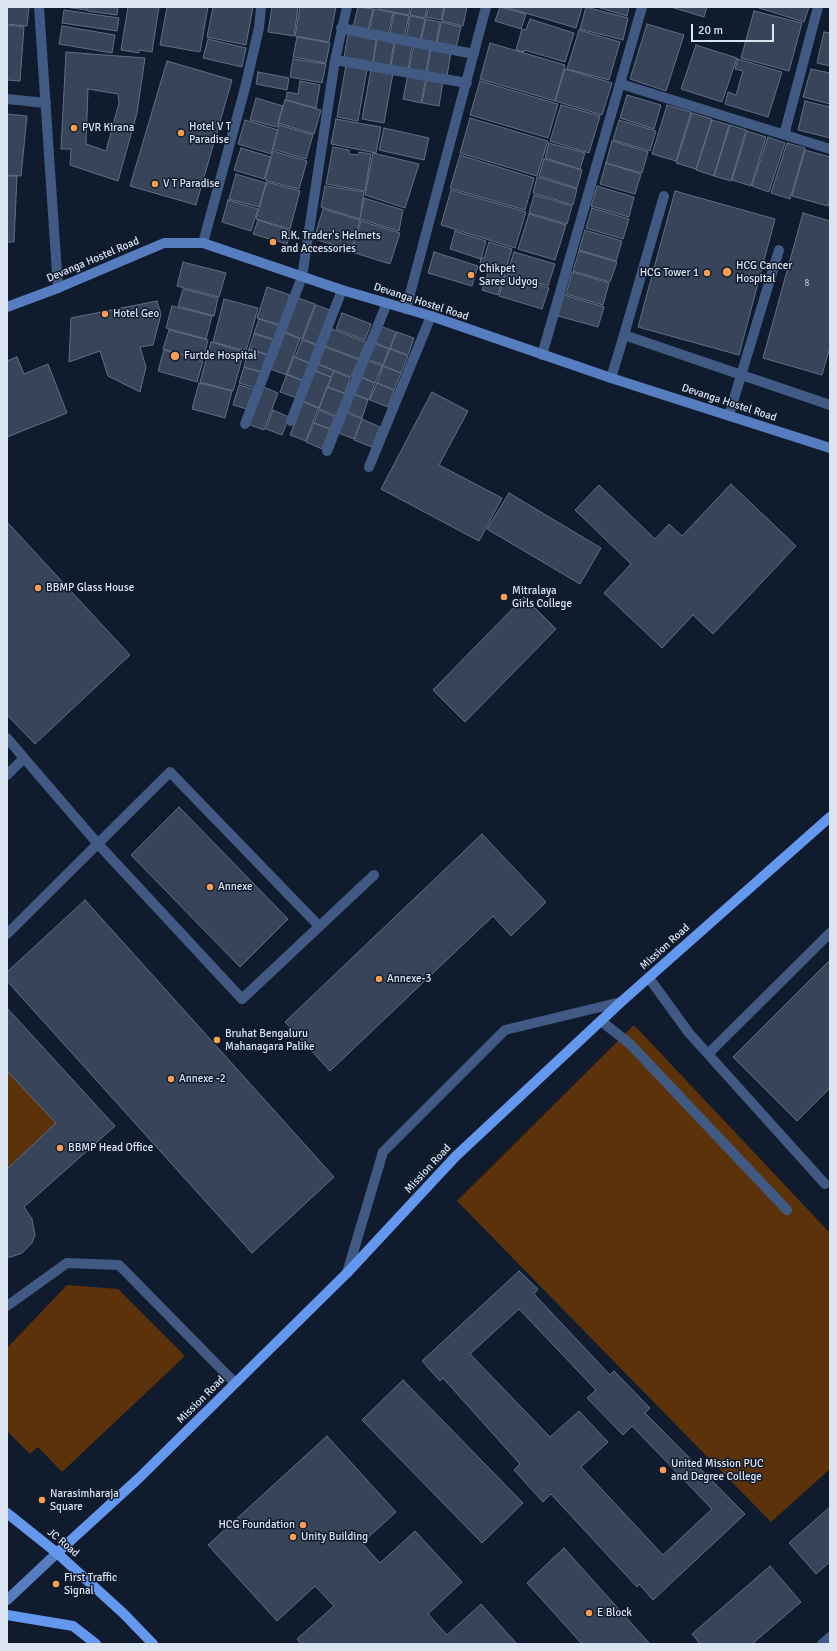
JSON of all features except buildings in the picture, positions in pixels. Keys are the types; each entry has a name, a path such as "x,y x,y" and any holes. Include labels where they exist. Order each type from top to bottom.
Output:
{"main road":[{"name":"Devanga Hostel Road","path":"7,307 58,288 164,243 203,243 342,290 431,316 611,378 830,448"},
{"name":"Mission Road","path":"57,1553 139,1478 347,1273 456,1156 621,1002 830,817"},
{"name":"JC Road","path":"7,1513 57,1553 123,1613 153,1644"},
{"path":"7,1600 57,1553"},
{"path":"7,1615 74,1626 96,1644"}],"street":[{"path":"40,7 58,288"},
{"path":"203,243 247,82 259,28 261,7"},
{"path":"245,424 302,276 335,60 341,28 347,7"},
{"path":"406,309 486,7"},
{"path":"542,355 642,7"},
{"path":"784,135 818,7"},
{"path":"341,28 474,54"},
{"path":"335,60 467,83"},
{"path":"621,84 830,149"},
{"path":"7,99 46,103"},
{"path":"611,378 664,196"},
{"path":"729,415 779,250"},
{"path":"291,421 342,290"},
{"path":"326,451 387,303"},
{"path":"369,467 431,316"},
{"path":"624,335 830,405"},
{"path":"7,738 98,844 242,999 374,875"},
{"path":"7,775 24,758"},
{"path":"7,934 170,772 319,926"},
{"path":"708,1054 830,933"},
{"path":"649,978 689,1033 825,1184"},
{"path":"347,1273 383,1152 505,1030 621,1002"},
{"path":"601,1021 630,1044 788,1210"},
{"path":"7,1306 67,1263 118,1264 235,1383"},
{"path":"822,1644 830,1637"}],"shaded area":[{"path":"634,1025 830,1233 830,1469 771,1522 457,1201"},
{"path":"7,1071 56,1123 7,1169"},
{"path":"67,1285 118,1289 185,1356 62,1472 38,1447 30,1454 7,1431 7,1348"}],"place":[{"name":"PVR Kirana","path":"74,128"},
{"name":"Hotel V T Paradise","path":"181,133"},
{"name":"V T Paradise","path":"155,184"},
{"name":"R.K. Trader's Helmets and Accessories","path":"273,242"},
{"name":"HCG Cancer Hospital","path":"727,272"},
{"name":"HCG Tower 1","path":"707,273"},
{"name":"Chikpet Saree Udyog","path":"471,275"},
{"name":"Hotel Geo","path":"105,314"},
{"name":"Furtde Hospital","path":"175,356"},
{"name":"BBMP Glass House","path":"38,588"},
{"name":"Mitralaya Girls College","path":"504,597"},
{"name":"Annexe","path":"210,887"},
{"name":"Annexe-3","path":"379,979"},
{"name":"Bruhat Bengaluru Mahanagara Palike","path":"217,1040"},
{"name":"Annexe -2","path":"171,1079"},
{"name":"BBMP Head Office","path":"60,1148"},
{"name":"United Mission PUC and Degree College","path":"663,1470"},
{"name":"Narasimharaja Square","path":"42,1500"},
{"name":"HCG Foundation","path":"303,1525"},
{"name":"Unity Building","path":"293,1537"},
{"name":"First Traffic Signal","path":"56,1584"},
{"name":"E Block","path":"589,1613"}]}
